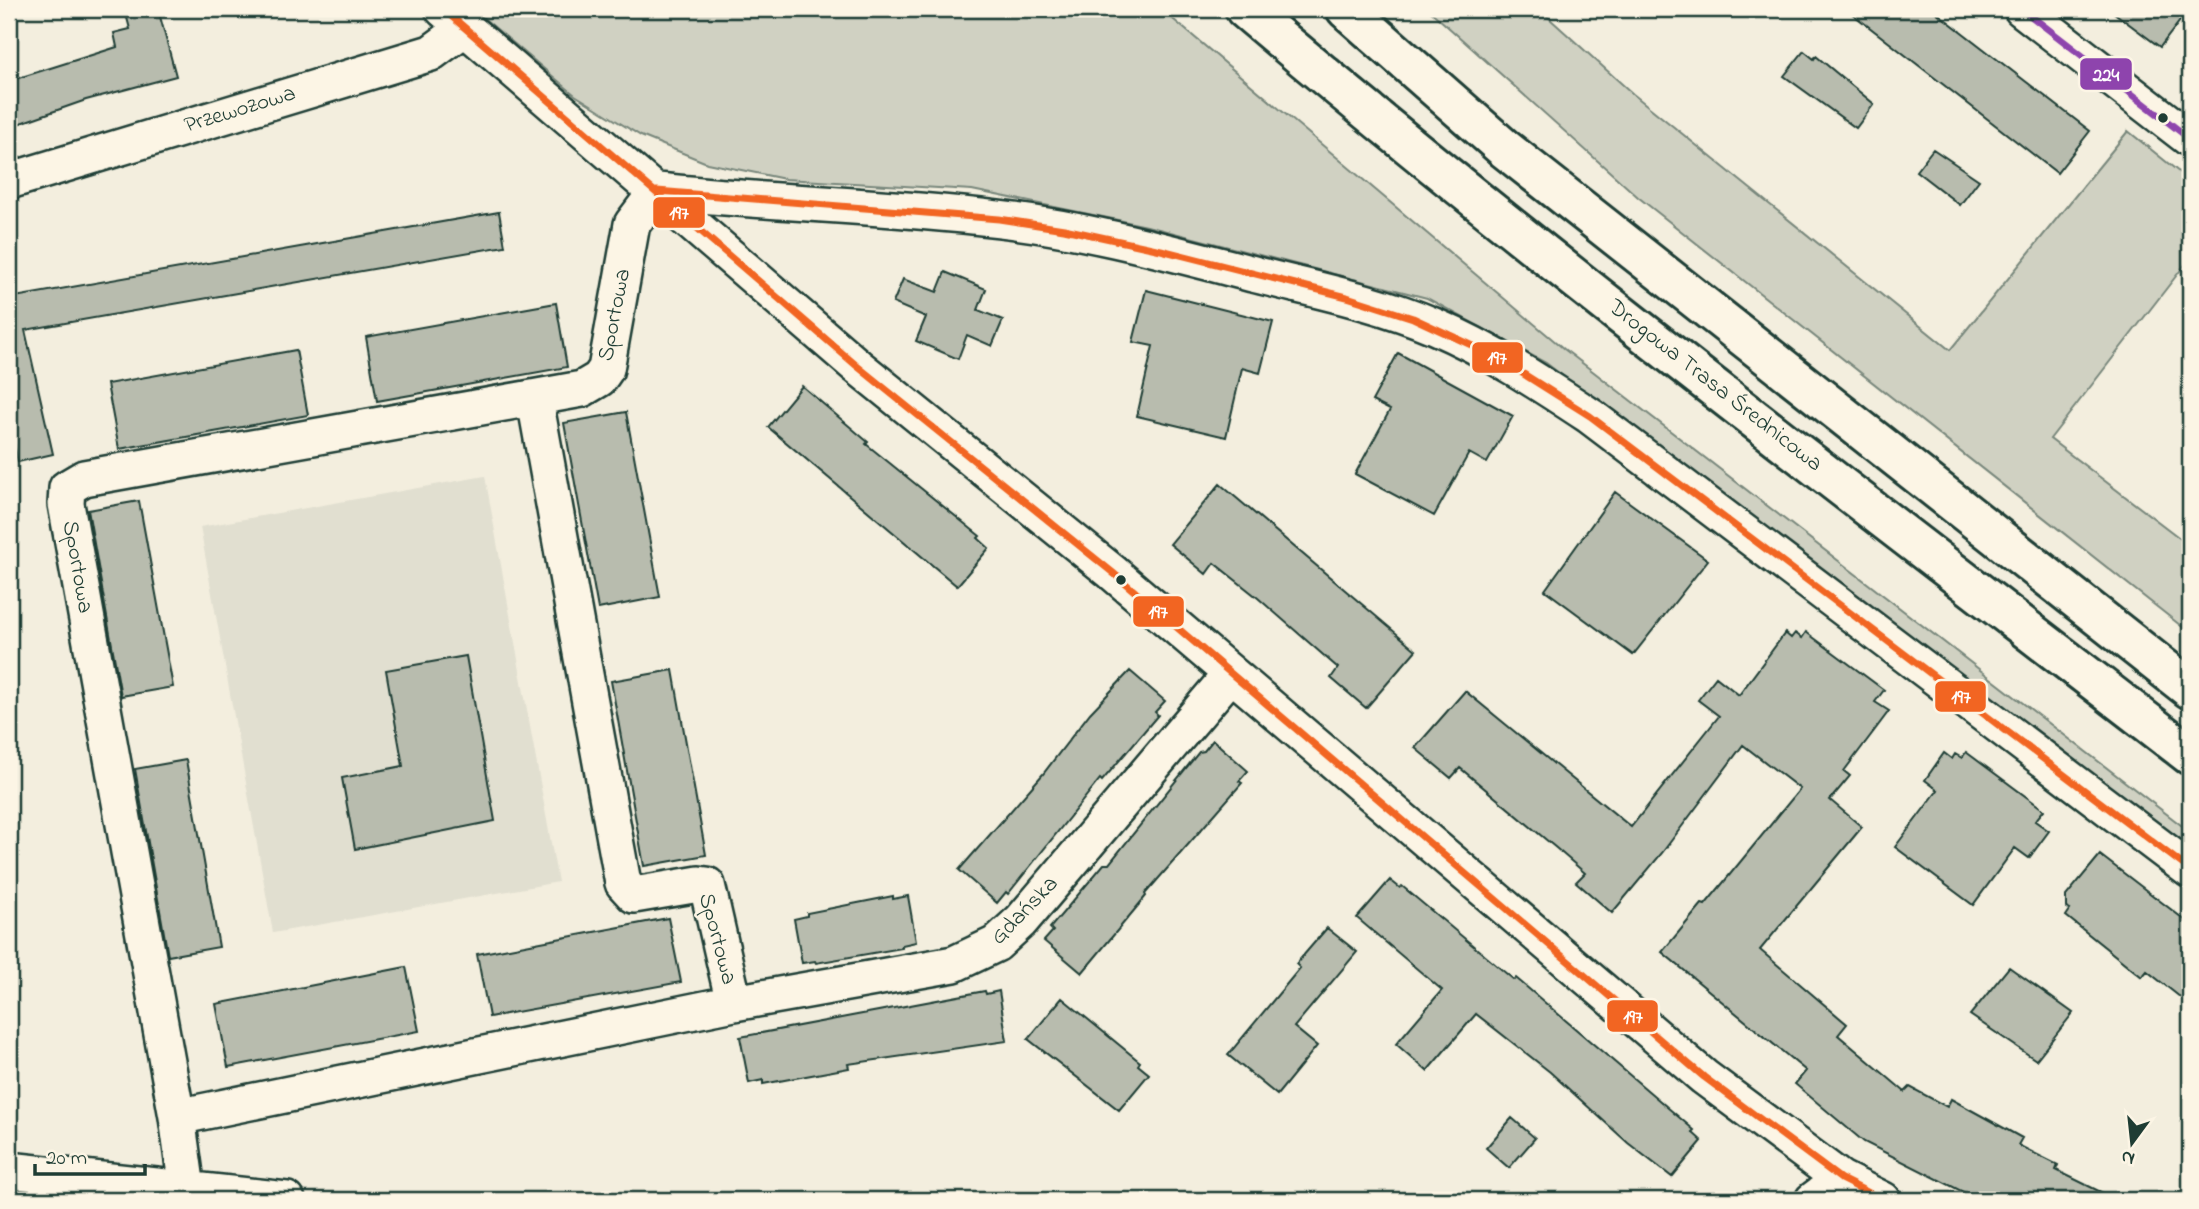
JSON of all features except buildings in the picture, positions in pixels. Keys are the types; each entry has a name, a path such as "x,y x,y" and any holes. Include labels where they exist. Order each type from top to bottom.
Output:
{"main road":[{"name":"Drogowa Trasa Średnicowa","path":"1245,9 1346,94 1683,362 2190,755"},
{"path":"1346,9 1504,149 2190,689"}],"street":[{"path":"2022,9 2190,139"},
{"path":"454,18 857,366 1112,572 1704,1077 1841,1179 1883,1200"},
{"name":"Przewozowa","path":"9,181 431,53 454,18"},
{"path":"657,191 775,203 999,219 1059,228 1154,248 1385,308 1434,326 1533,378 1590,416 2190,870"},
{"name":"Sportowa","path":"187,1189 177,1117 68,517 67,488 84,478 582,390 599,379 606,369 632,224 657,191"},
{"name":"Sportowa","path":"177,1117 734,1003 707,885 634,895 623,883 535,400"},
{"name":"Gdańska","path":"734,1003 954,964 996,944 1021,921 1231,674"},
{"path":"9,1170 287,1200"},
{"path":"1813,1200 1841,1179"}],"shaded area":[{"path":"473,9 1161,9 1564,349 2190,832 2190,857 1546,363 1427,298 1147,226 972,190 785,179 707,163 641,136 575,95"},
{"path":"1428,9 1539,9 1633,94 1950,350 2128,131 2190,181 2190,258 2050,439 2190,546 2190,633 1638,197"},
{"path":"485,476 558,882 273,933 200,527"}],"transit line":[{"name":"197","path":"443,9 857,366 1112,572 1704,1077 1841,1179 1883,1200"},
{"name":"224","path":"2022,9 2190,139"},
{"name":"197","path":"657,191 999,219 1064,229 1161,250 1347,297 1413,318 1495,356 1590,416 2190,870"}]}
